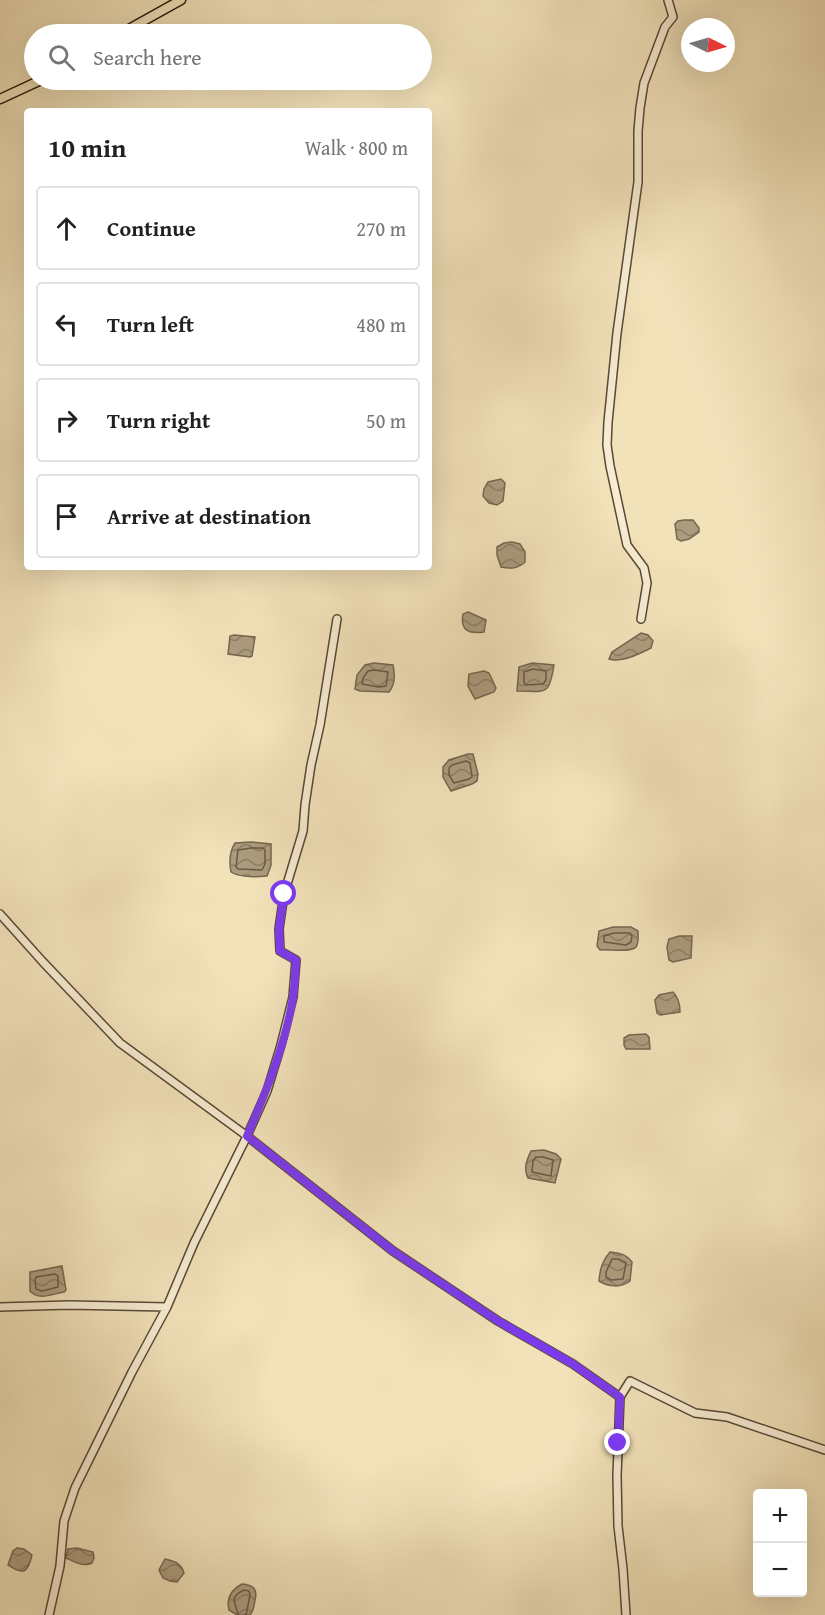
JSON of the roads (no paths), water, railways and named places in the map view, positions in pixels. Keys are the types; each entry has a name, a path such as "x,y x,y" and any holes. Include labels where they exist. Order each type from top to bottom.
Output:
{"main road":[{"path":"138,24 181,0"},
{"path":"0,99 24,88"}],"street":[{"path":"641,619 647,583 644,568 627,545 610,466 607,434 617,333 638,182 640,108 644,83 666,27 673,17 668,0"},
{"path":"50,1615 60,1566 64,1521 75,1488 167,1307 194,1243 247,1136 267,1091 281,1045 293,997 296,960 280,951 279,929 284,894 303,831 310,775 337,619"},
{"path":"0,914 120,1043 247,1136 393,1251 498,1321 573,1364 620,1397"},
{"path":"0,1307 69,1305 167,1307"},
{"path":"626,1615 618,1526 617,1476 620,1397 630,1381 695,1413 726,1417 825,1450"}],"water":[{"path":"501,479 505,483 503,501 497,505 489,503 483,496 484,489 488,482"},
{"path":"684,520 693,520 699,532 681,541 677,539 675,524"},
{"path":"512,542 520,544 525,552 525,562 514,568 501,567 497,547"},
{"path":"468,612 486,620 484,632 470,632 464,628 463,614"},
{"path":"641,633 648,635 653,641 651,648 624,659 609,659 612,652"},
{"path":"230,636 255,637 252,656 228,654"},
{"path":"374,663 393,665 394,679 389,692 355,689 357,675 365,665"},
{"path":"532,663 554,665 548,687 540,691 517,691 519,667"},
{"path":"484,671 489,673 496,688 494,692 475,699 468,686 469,674"},
{"path":"473,754 478,774 477,781 451,791 443,777 443,767 449,760"},
{"path":"235,843 271,844 271,865 267,876 243,876 231,872 230,857"},
{"path":"613,927 631,927 638,931 636,947 625,950 600,950 597,946 599,931"},
{"path":"692,936 691,958 673,962 669,960 667,947 669,939"},
{"path":"673,992 679,1002 680,1012 660,1015 657,1013 655,1000 659,995"},
{"path":"646,1034 649,1037 650,1049 626,1049 624,1038 629,1035"},
{"path":"544,1150 556,1154 561,1159 555,1183 528,1178 526,1164 531,1151"},
{"path":"610,1252 622,1254 632,1262 630,1281 623,1285 607,1285 599,1281 602,1265"},
{"path":"62,1266 66,1290 64,1292 37,1296 30,1291 30,1272"},
{"path":"17,1548 24,1549 32,1555 27,1569 22,1571 8,1565 13,1551"},
{"path":"77,1548 93,1552 92,1563 82,1564 66,1558 68,1549"},
{"path":"165,1559 177,1563 183,1570 184,1573 177,1582 163,1578 159,1570"},
{"path":"242,1584 249,1585 255,1590 254,1606 250,1615 237,1615 229,1610 230,1595"}]}
